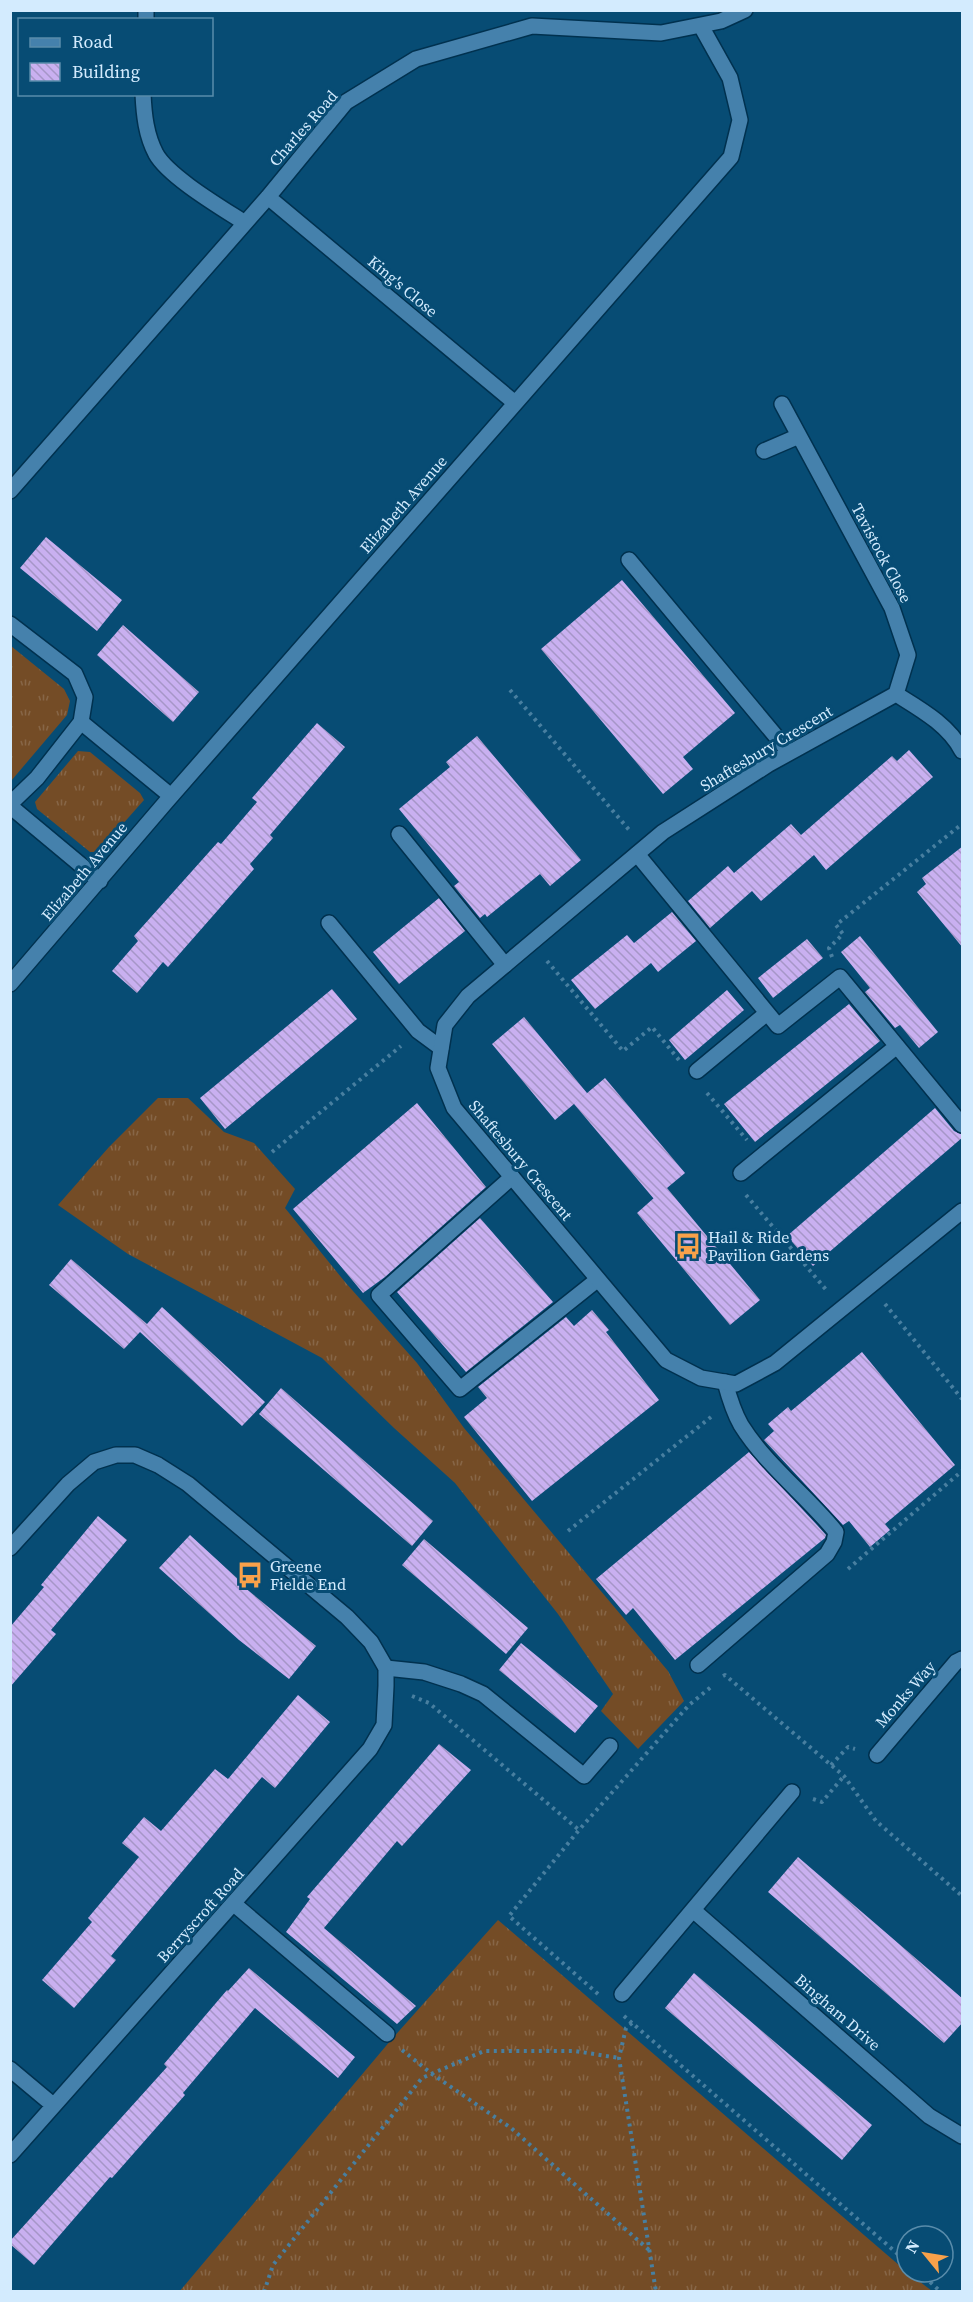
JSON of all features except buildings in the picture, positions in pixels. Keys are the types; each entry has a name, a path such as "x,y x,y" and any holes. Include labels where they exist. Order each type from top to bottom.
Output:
{"street":[{"name":"Charles Road","path":"10,491 268,197 346,102 416,59 532,26 661,33 721,21 745,10"},
{"name":"Elizabeth Avenue","path":"10,984 171,796 731,157 740,120 730,78 701,26"},
{"path":"143,96 146,128 157,156 186,184 245,223"},
{"name":"King's Close","path":"268,197 515,403"},
{"name":"Tavistock Close","path":"782,404 892,608 908,655 896,694"},
{"path":"764,452 799,436"},
{"path":"629,560 789,752"},
{"path":"10,624 75,674 85,697 81,722 37,778 10,805 100,881"},
{"path":"896,694 927,713 957,741 963,751"},
{"name":"Shaftesbury Crescent","path":"896,694 789,752 663,832 468,996 445,1024 438,1068 454,1108 597,1280 666,1360 701,1378 736,1384 775,1363 963,1211"},
{"path":"81,722 171,796"},
{"path":"399,834 505,965"},
{"path":"640,851 778,1026 840,977 963,1125"},
{"path":"329,922 418,1031 441,1048"},
{"path":"694,1074 767,1013"},
{"path":"741,1173 897,1046"},
{"path":"512,1177 379,1294 460,1389 597,1280"},
{"path":"698,1665 826,1554 834,1542 836,1532 772,1463 742,1426 730,1401 725,1382"},
{"path":"10,1548 68,1484 94,1462 116,1455 135,1455 158,1465 188,1484 347,1617 371,1642 386,1668 386,1686"},
{"name":"Monks Way","path":"877,1755 956,1662 963,1659"},
{"path":"386,1668 424,1672 483,1694 584,1776 610,1746"},
{"name":"Berryscroft Road","path":"10,2155 370,1749 384,1725 386,1686"},
{"path":"622,1994 792,1792"},
{"path":"234,1904 387,2034"},
{"name":"Bingham Drive","path":"693,1910 929,2116 963,2136"},
{"path":"10,2070 53,2105"}],"path":[{"path":"510,690 640,851"},
{"path":"840,977 829,948 843,934 836,925 963,824"},
{"path":"531,942 623,1051 652,1027 761,1156"},
{"path":"272,1152 418,1031"},
{"path":"741,1173 739,1186 842,1309"},
{"path":"871,1286 963,1399"},
{"path":"568,1531 730,1401"},
{"path":"386,1686 429,1703 579,1830"},
{"path":"792,1792 822,1802 844,1776"},
{"path":"632,2023 626,2028 619,2058 656,2292"},
{"path":"387,2034 391,2040 432,2074 511,2128 649,2250"},
{"path":"264,2292 273,2265 422,2078 484,2051 575,2050 619,2058"}],"green space":[{"path":"11,646 64,689 70,701 67,715 11,781"},
{"path":"78,751 90,752 140,793 144,800 98,852 90,852 37,809 35,802"},
{"path":"158,1098 188,1098 224,1132 254,1143 295,1189 285,1208 345,1282 417,1363 464,1428 668,1671 684,1701 638,1749 601,1711 613,1694 558,1614 455,1483 322,1358 128,1254 58,1205 109,1147"},
{"path":"498,1920 895,2262 895,2284 923,2284 932,2291 179,2292 391,2040"}],"place":[{"name":"Hail & Ride Pavilion Gardens","path":"688,1246"},
{"name":"Greene Fielde End","path":"250,1575"}]}
